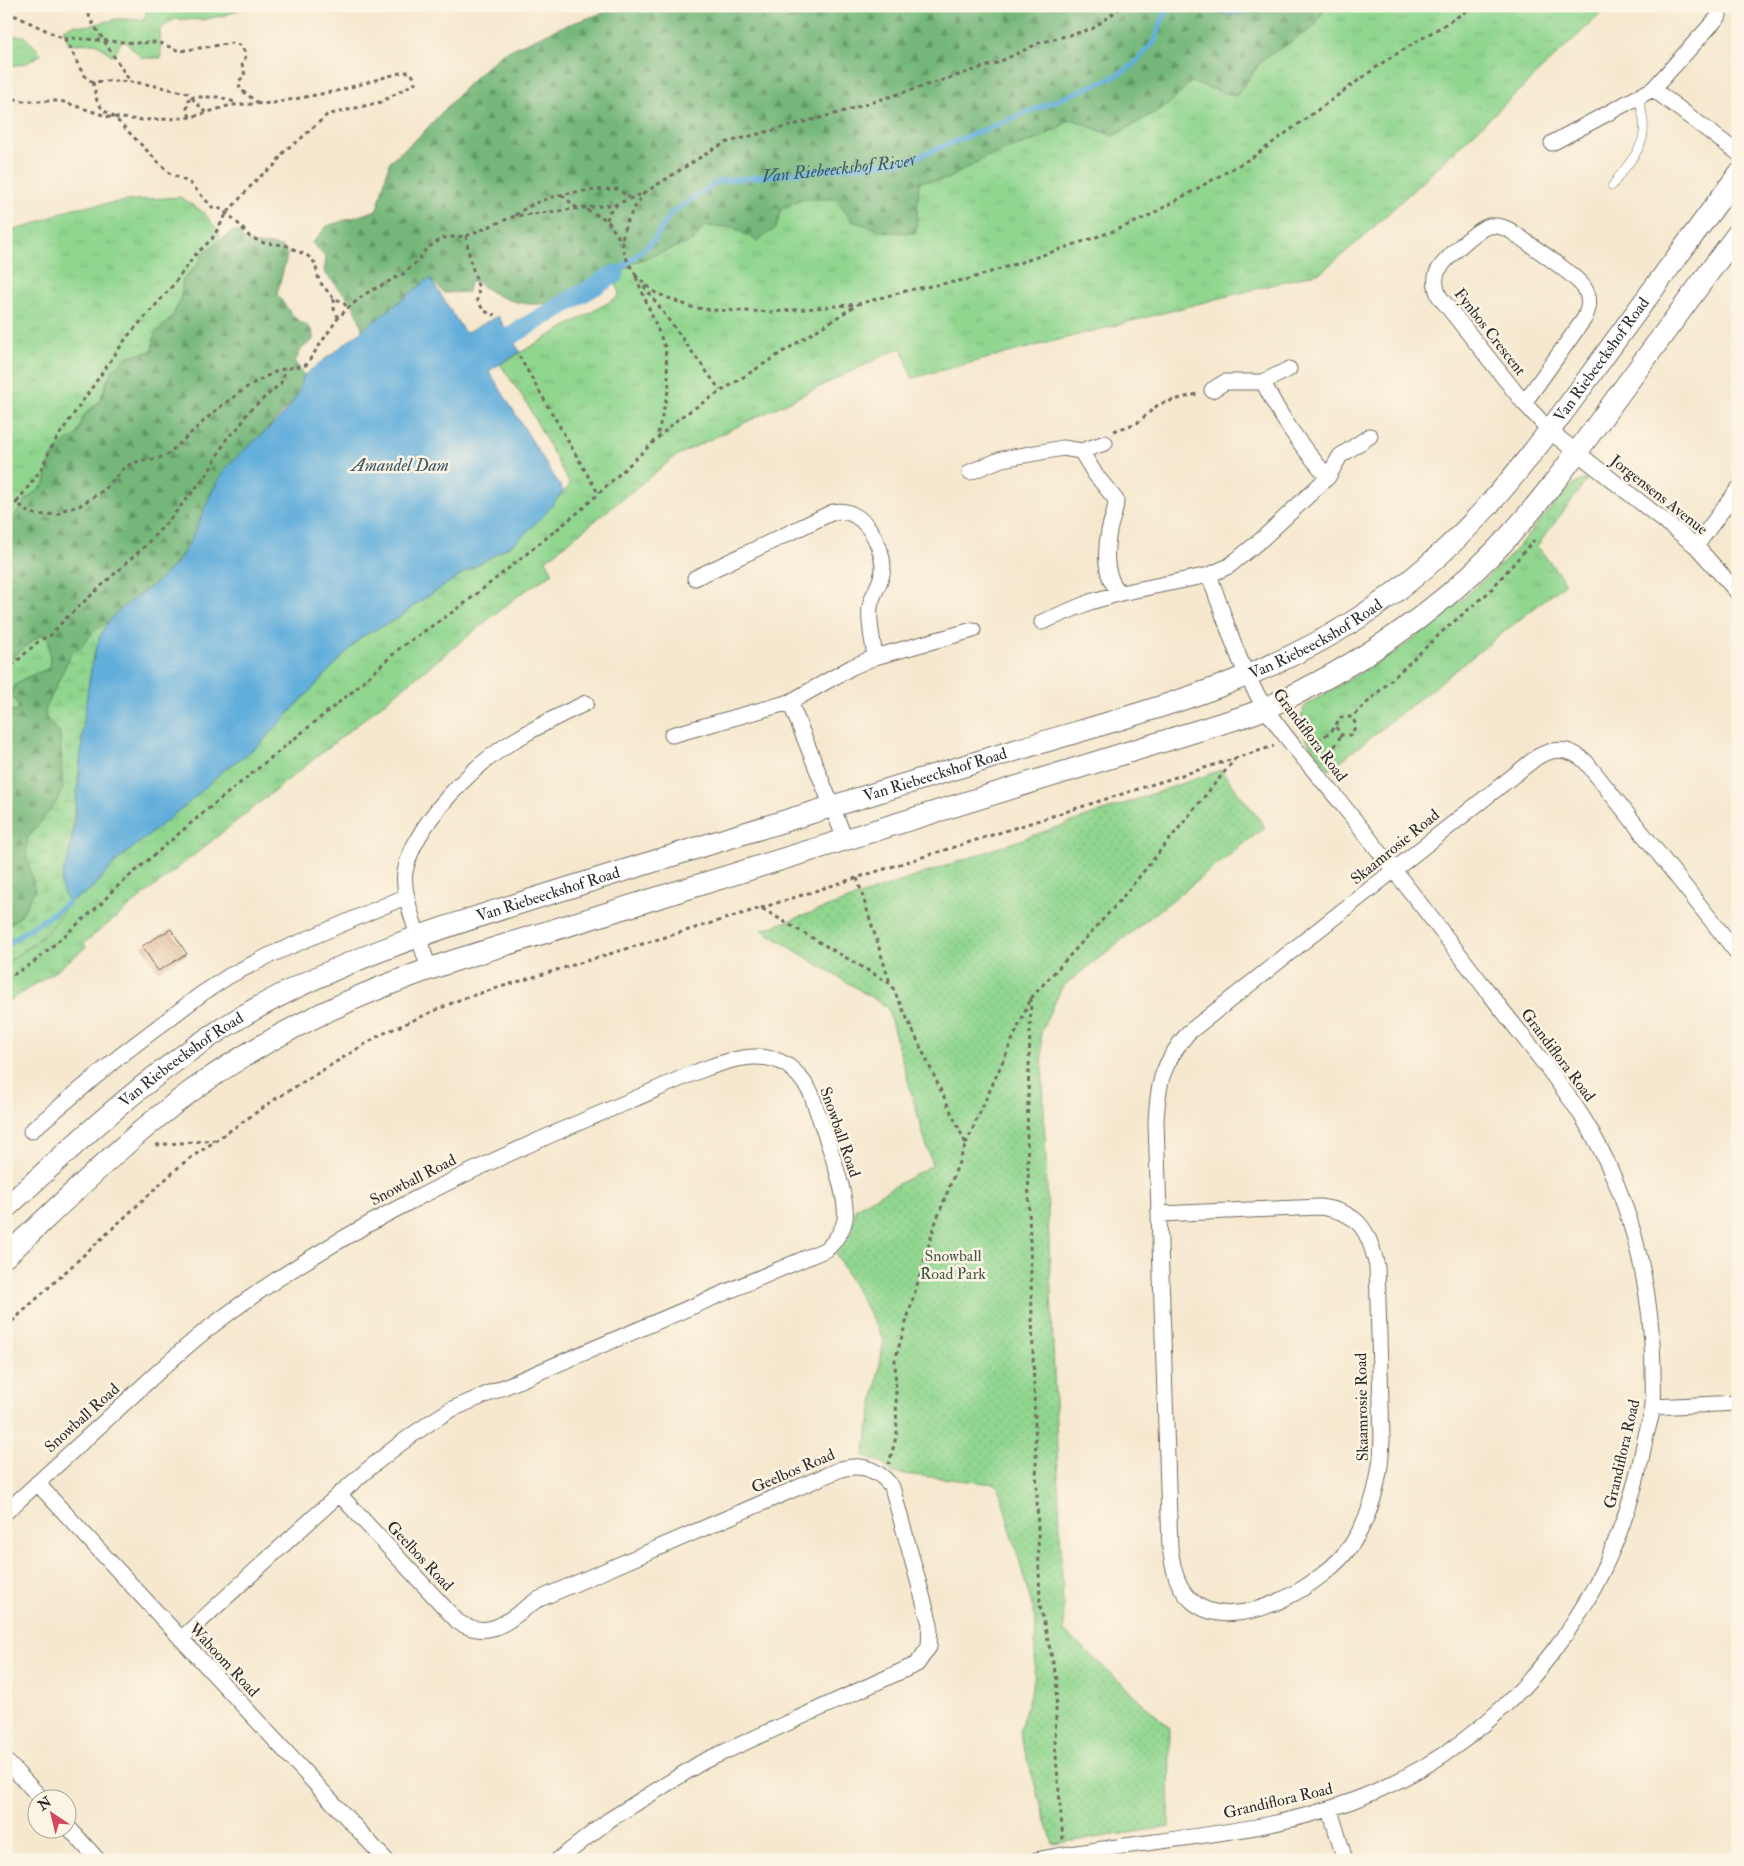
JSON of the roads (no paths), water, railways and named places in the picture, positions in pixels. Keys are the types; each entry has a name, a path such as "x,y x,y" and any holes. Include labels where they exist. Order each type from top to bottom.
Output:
{"street":[{"path":"1552,143 1653,89 1719,16"},
{"path":"1653,89 1738,153"},
{"name":"Van Riebeeckshof Road","path":"6,1208 112,1111 207,1038 300,986 384,947 1248,676 1335,632 1405,585 1483,513 1551,432 1738,175"},
{"name":"Fynbos Crescent","path":"1524,403 1584,319 1589,303 1588,295 1576,280 1511,231 1500,226 1487,227 1477,232 1440,268 1437,275 1436,289 1443,302 1524,403 1551,432"},
{"name":"Van Riebeeckshof Road","path":"7,1253 123,1148 189,1094 271,1040 356,996 429,969 1266,708 1368,652 1434,606 1476,569 1513,532 1576,453 1738,233"},
{"path":"1212,390 1225,382 1263,382 1289,369"},
{"path":"1263,382 1278,413 1295,439 1328,477"},
{"name":"Jorgensens Avenue","path":"1551,432 1696,546 1738,594"},
{"path":"1042,622 1090,602 1121,593 1209,575 1236,561 1328,477 1340,456 1370,436"},
{"path":"970,472 1002,459 1028,453 1063,448 1081,451 1105,443"},
{"path":"1081,451 1095,474 1116,500 1116,512 1109,529 1107,550 1109,581 1121,593"},
{"path":"1696,546 1738,489"},
{"path":"695,578 833,512 842,510 851,512 861,518 868,527 880,553 883,567 882,577 870,607 875,657"},
{"name":"Grandiflora Road","path":"1036,1860 1064,1854 1276,1823 1330,1810 1376,1791 1439,1757 1496,1714 1546,1662 1587,1602 1619,1537 1640,1468 1653,1407 1653,1345 1639,1254 1628,1216 1601,1149 1565,1092 1266,708 1248,676 1209,575"},
{"path":"672,735 790,702 852,667 875,657 973,630"},
{"path":"790,702 845,839"},
{"path":"429,969 407,896 405,873 428,819 496,752 549,720 586,703"},
{"name":"Skaamrosie Road","path":"1160,1214 1320,1207 1338,1209 1354,1218 1366,1232 1377,1267 1382,1439 1381,1467 1376,1492 1366,1519 1352,1545 1330,1570 1280,1602 1252,1610 1229,1613 1209,1610 1192,1602 1182,1590 1174,1574 1168,1524 1156,1122 1157,1095 1163,1071 1172,1053 1188,1033 1394,870 1537,757 1555,750 1564,750 1580,756 1586,762 1738,954"},
{"path":"31,1131 120,1056 200,995 229,976 268,956 407,896"},
{"name":"Snowball Road","path":"6,1512 210,1328 325,1248 366,1224 498,1158 705,1070 753,1057 771,1058 790,1065 801,1077 811,1093 845,1199 845,1221 841,1231 827,1248 450,1410 396,1444 181,1639"},
{"path":"1653,1407 1738,1403"},
{"name":"Geelbos Road","path":"339,1494 458,1622 470,1629 482,1631 505,1623 538,1600 841,1469 859,1466 869,1468 886,1479 892,1487 930,1624 929,1647 920,1660 908,1669 732,1747 687,1771 609,1820 558,1860"},
{"name":"Waboom Road","path":"37,1483 386,1860"},
{"path":"6,1761 32,1788"},
{"path":"1330,1810 1345,1860"},
{"path":"78,1838 98,1860"}],"lane":[{"path":"1612,186 1637,151 1645,134 1644,116 1638,97"}],"water":[{"path":"1204,6 1275,6 1248,13 1230,14 1213,11"},
{"name":"Amandel Dam","path":"430,278 465,333 498,316 520,352 489,371 563,491 545,514 516,542 462,574 413,606 399,618 361,637 258,746 224,770 191,801 119,859 91,889 68,903 61,881 69,856 72,838 89,679 100,636 108,622 122,608 156,583 171,569 189,543 221,476 240,454 284,413 293,402 303,376"}],"waterway":[{"name":"Van Riebeeckshof River","path":"615,274 655,239 671,213 719,181 907,161 1114,77 1133,65 1155,41 1162,20 1170,6"},
{"name":"Van Riebeeckshof River","path":"510,336 615,274"},
{"name":"Van Riebeeckshof River","path":"6,945 68,903"}],"park label":[{"name":"Snowball Road Park","path":"953,1265"}]}
